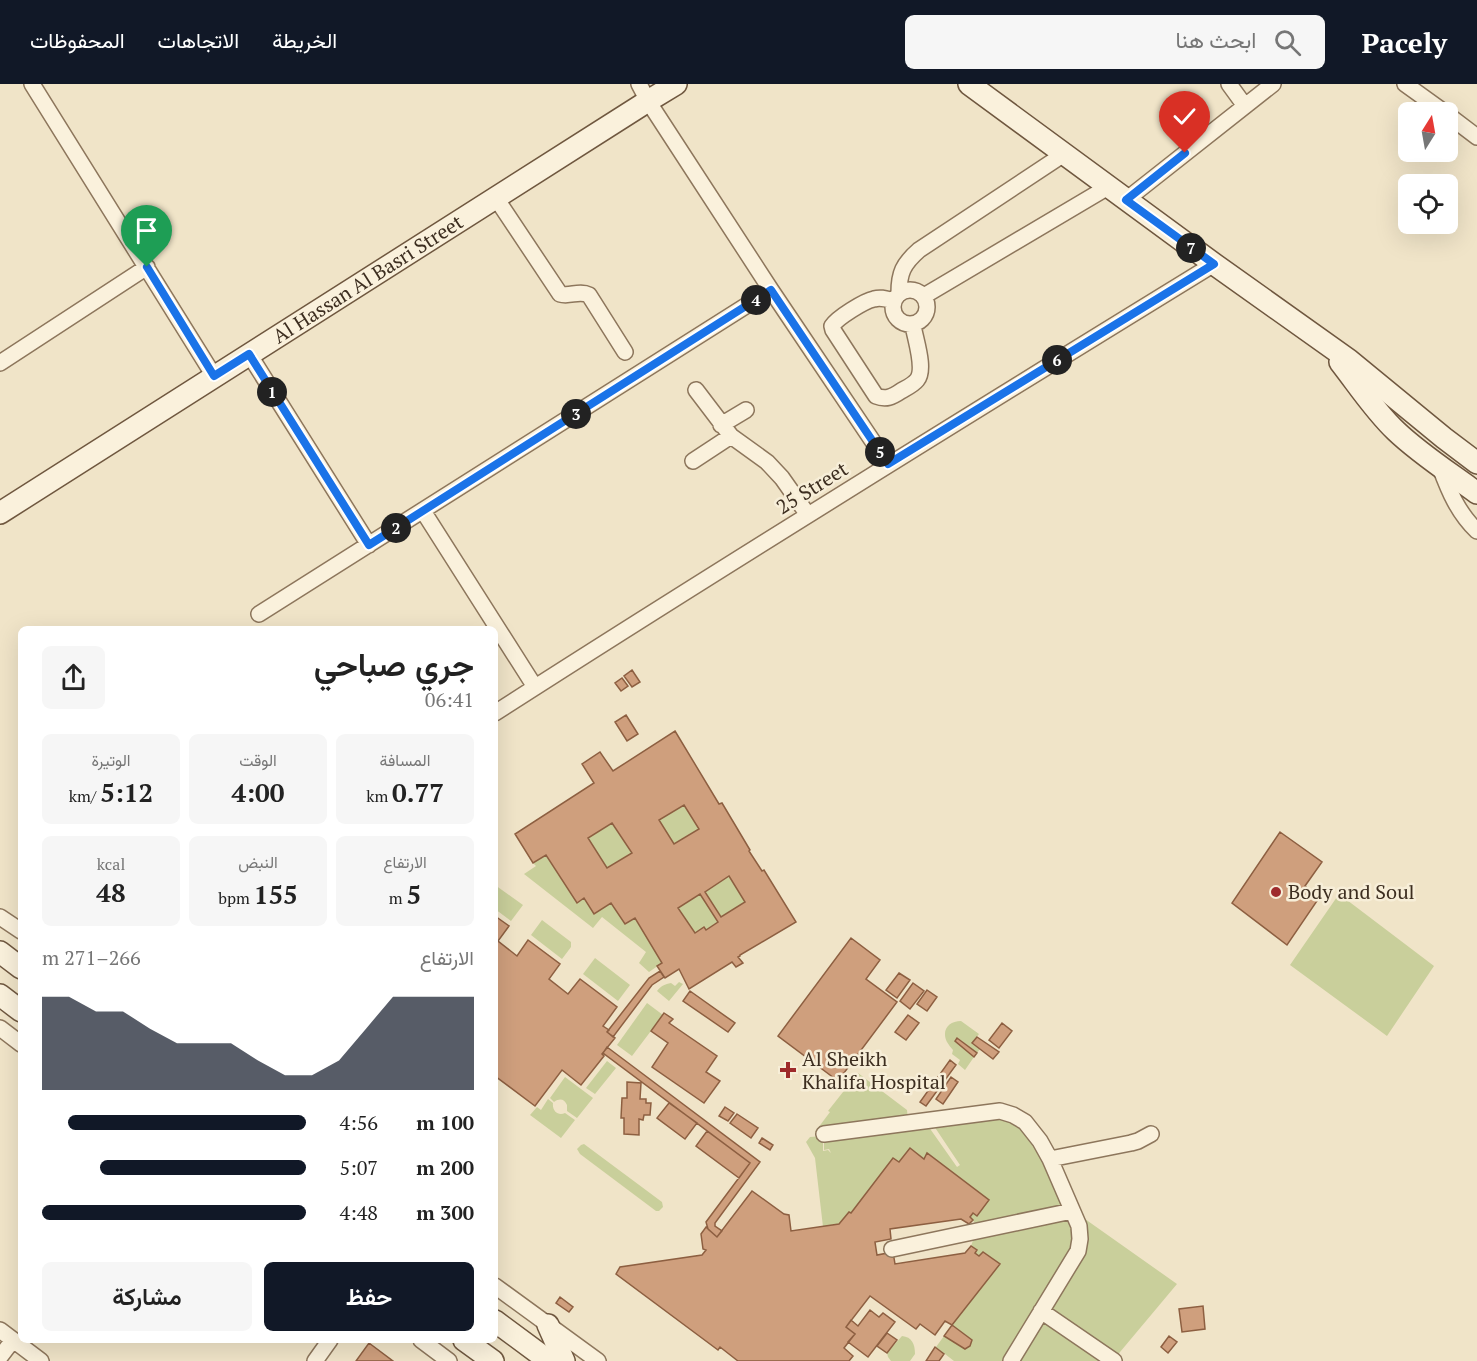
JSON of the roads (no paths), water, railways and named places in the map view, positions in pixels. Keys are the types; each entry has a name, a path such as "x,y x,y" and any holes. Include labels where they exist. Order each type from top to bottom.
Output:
{"street":[{"path":"32,84 214,376"},
{"name":"Al Hassan Al Basri Street","path":"0,513 496,198 643,92 676,84"},
{"path":"969,84 1370,376 1477,463"},
{"path":"1229,84 1245,106"},
{"path":"1126,200 1273,84"},
{"path":"1405,84 1430,102"},
{"path":"643,92 771,290 888,464"},
{"path":"1458,123 1477,137"},
{"path":"913,325 921,369 920,375 911,385 889,398 876,396 832,326 869,300 896,297 908,290 917,291 924,296 928,305 927,314 921,321 913,325 903,324 892,310 896,297 902,269 909,258 1064,154"},
{"path":"924,296 1108,187"},
{"path":"496,198 560,294 566,296 584,292 589,295 625,352"},
{"name":"25 Street","path":"498,710 888,464 1214,264"},
{"path":"0,363 147,267"},
{"path":"259,615 771,290"},
{"path":"1324,343 1380,414 1410,444 1477,493"},
{"path":"249,354 369,545"},
{"path":"696,390 726,431 767,462 782,478 808,515"},
{"path":"693,461 746,410"},
{"path":"1444,438 1432,439 1426,446 1454,502 1477,531"},
{"path":"423,511 496,626"},
{"path":"498,629 535,687"},
{"path":"0,917 18,929"},
{"path":"0,995 18,1009"},
{"path":"0,1028 18,1042"},
{"path":"824,1134 1000,1112 1013,1115 1024,1122 1040,1141 1079,1226 1080,1239 1078,1251 1011,1361"},
{"path":"1050,1159 1138,1142 1151,1134"},
{"path":"892,1249 1072,1211"},
{"path":"498,1288 598,1361"},
{"path":"1041,1311 1114,1361"},
{"path":"498,1323 549,1361"},
{"path":"548,1325 564,1361"},
{"path":"0,1330 42,1361"},
{"path":"0,1358 13,1340"},
{"path":"315,1361 328,1343"},
{"path":"426,1343 449,1361"},
{"path":"468,1343 493,1361"}],"place":[{"name":"Body and Soul","path":"1276,892"},
{"name":"Al Sheikh Khalifa Hospital","path":"788,1070"}]}
